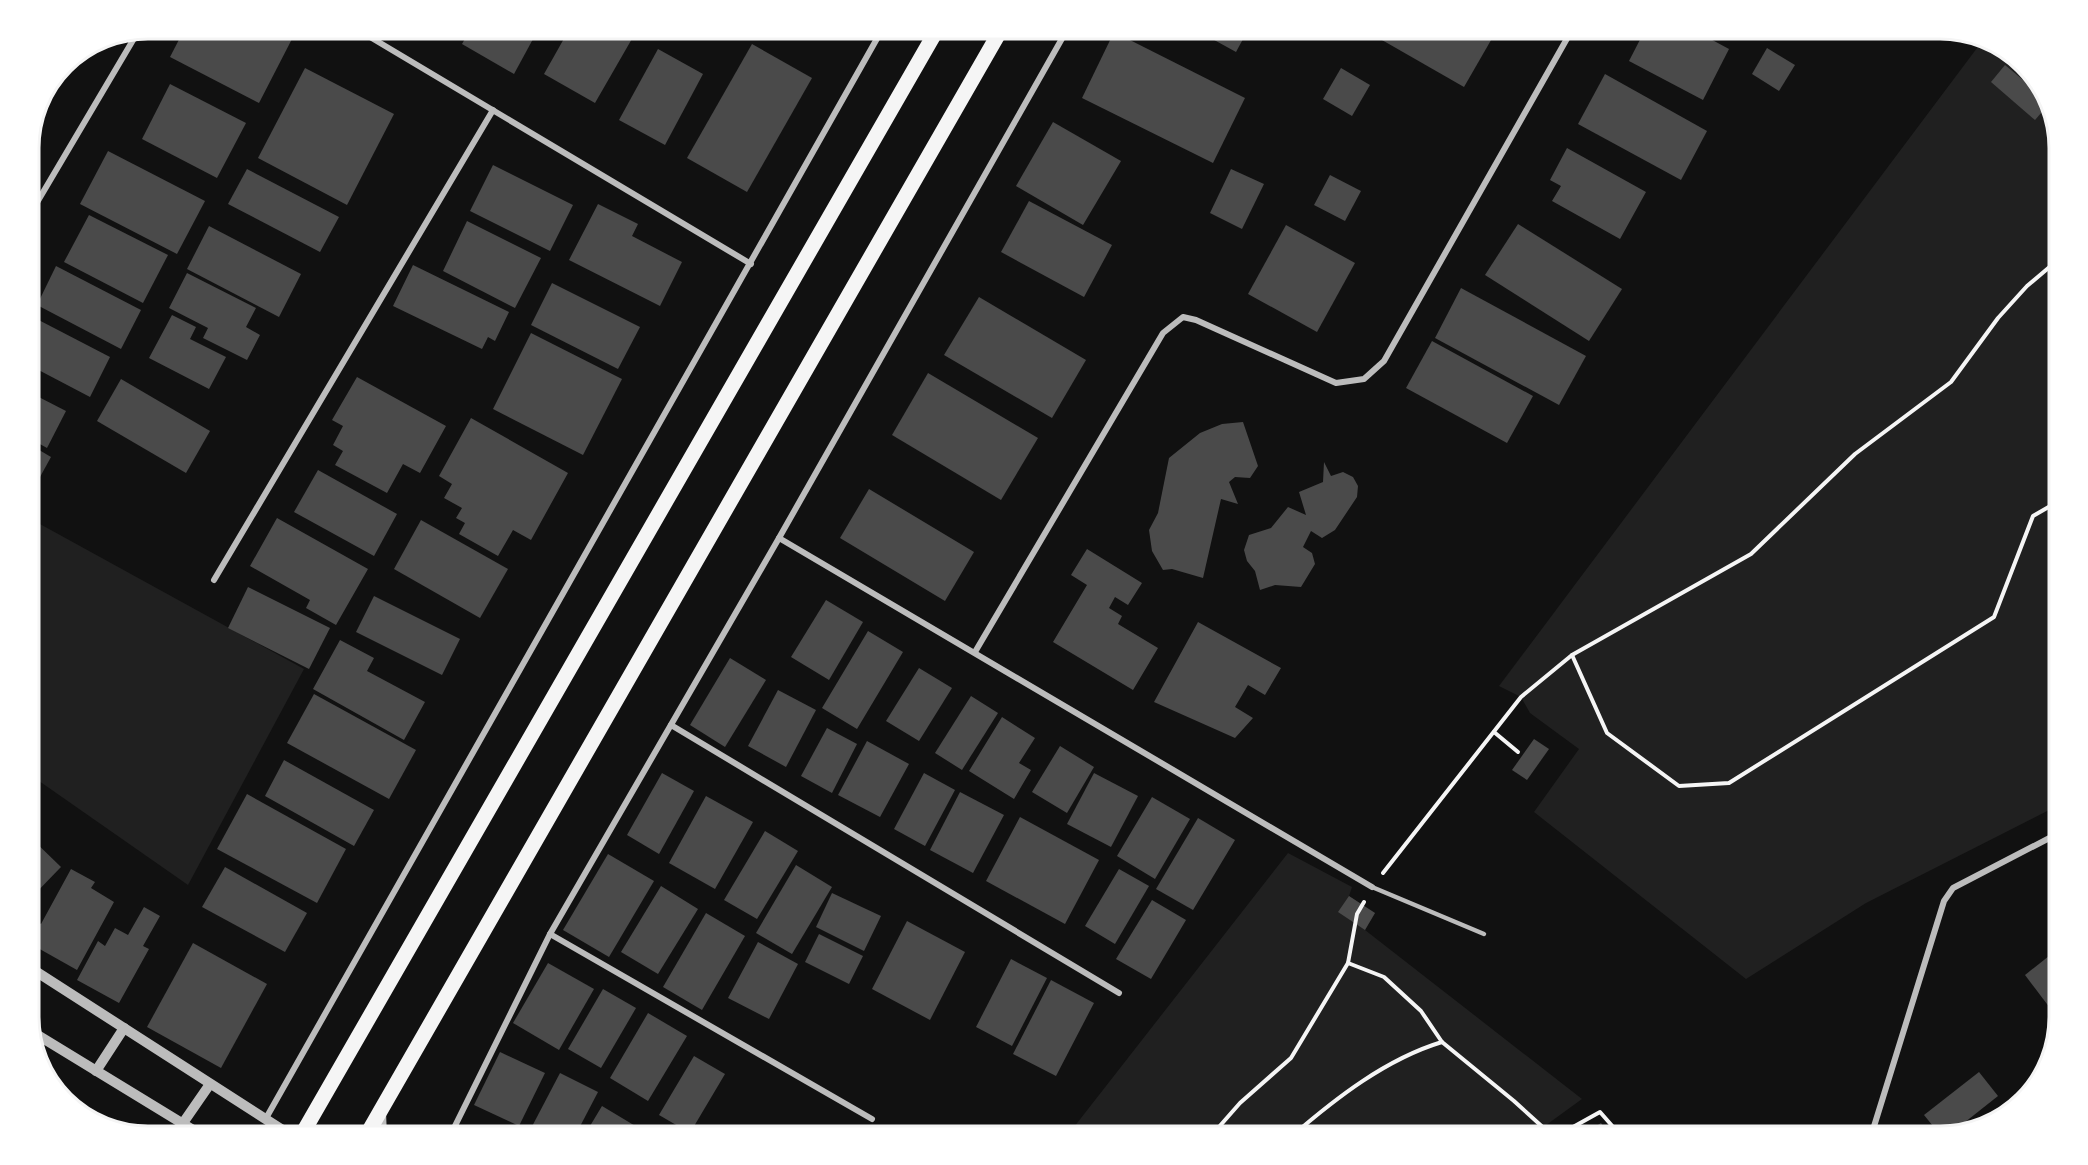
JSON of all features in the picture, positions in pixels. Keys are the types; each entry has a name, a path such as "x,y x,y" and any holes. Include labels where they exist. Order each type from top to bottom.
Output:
{"main road":[{"path":"307,1126 933,39"},
{"path":"373,1126 996,39"}],"street":[{"path":"374,39 752,264"},
{"path":"265,1120 752,264 877,39"},
{"path":"455,1126 550,934 779,538 1062,39"},
{"path":"975,652 1157,343 1173,323 1183,317 1196,320 1336,383 1364,379 1384,361 1566,39"},
{"path":"39,199 133,40"},
{"path":"214,579 493,110"},
{"path":"779,538 1372,887"},
{"path":"671,725 1119,993"},
{"path":"1874,1126 1944,902 1953,888 2049,839"},
{"path":"550,934 872,1119"},
{"path":"39,973 275,1126"},
{"path":"96,1071 124,1028"},
{"path":"41,1037 187,1126"},
{"path":"183,1123 210,1084"},
{"path":"381,1112 382,1126"}],"lane":[{"path":"1372,887 1485,934"}],"path":[{"path":"1372,887 1521,698 1572,655 1751,554 1856,454 1951,382 1998,318 2027,286 2049,267"},
{"path":"1572,655 1607,733 1679,786 1729,783 1994,617 2033,516 2049,507"},
{"path":"1494,732 1518,752"},
{"path":"1220,1126 1240,1103 1291,1058 1348,963 1357,914"},
{"path":"1348,963 1384,977 1421,1011 1442,1042 1541,1126"},
{"path":"1304,1126 1320,1112 1385,1068 1416,1050 1442,1042"},
{"path":"1575,1126 1600,1112 1612,1126"}],"shaded area":[{"path":"1979,46 2001,57 2031,87 2043,113 2049,141 2049,810 1866,903 1746,979 1534,812 1579,749 1530,713 1521,697 1499,686"},
{"path":"39,523 304,669 188,885 39,781"},
{"path":"1288,853 1352,887 1349,896 1375,913 1365,930 1582,1099 1545,1126 1075,1126"}],"building":[{"path":"179,39 292,39 259,103 170,57"},
{"path":"465,39 533,39 514,74 462,44"},
{"path":"564,39 632,39 595,103 544,74"},
{"path":"1111,39 1128,39 1245,98 1213,163 1082,98"},
{"path":"1212,39 1243,39 1236,52"},
{"path":"1380,39 1492,39 1464,87"},
{"path":"1640,39 1710,39 1729,49 1703,100 1629,61"},
{"path":"752,44 812,78 747,192 687,158"},
{"path":"1767,48 1795,65 1779,91 1752,74"},
{"path":"658,49 703,74 665,145 619,120"},
{"path":"2005,65 2031,87 2042,111 2035,120 1991,82"},
{"path":"305,68 394,114 347,205 258,158"},
{"path":"1341,68 1370,85 1352,116 1323,99"},
{"path":"1605,74 1707,131 1681,180 1578,124"},
{"path":"170,84 246,123 217,178 142,139"},
{"path":"1053,122 1121,161 1083,225 1016,186"},
{"path":"1567,148 1646,192 1620,239 1552,201 1561,186 1550,180"},
{"path":"108,151 205,201 177,254 80,204"},
{"path":"493,165 573,205 550,251 470,211"},
{"path":"247,169 339,217 320,252 228,204"},
{"path":"1231,169 1264,184 1242,229 1210,213"},
{"path":"1330,175 1361,191 1345,221 1314,205"},
{"path":"1029,201 1112,245 1084,297 1001,252"},
{"path":"598,204 638,224 632,236 682,262 660,306 569,260"},
{"path":"89,215 168,255 143,303 64,262"},
{"path":"467,221 541,258 515,308 443,271"},
{"path":"1518,224 1622,289 1589,341 1485,275"},
{"path":"1286,225 1355,263 1317,332 1248,294"},
{"path":"209,226 301,274 279,317 187,269"},
{"path":"413,265 509,312 495,341 488,337 482,349 393,306"},
{"path":"56,266 141,310 121,349 39,306 39,301"},
{"path":"187,273 256,308 246,327 260,335 247,360 203,338 208,328 169,308"},
{"path":"552,283 640,327 618,369 531,325"},
{"path":"1461,288 1586,356 1559,405 1435,338"},
{"path":"979,297 1086,360 1052,418 944,355"},
{"path":"172,315 196,327 190,339 226,357 209,389 149,358"},
{"path":"39,320 110,357 90,397 39,370"},
{"path":"531,333 622,379 583,455 493,409"},
{"path":"1432,341 1533,396 1507,443 1406,388"},
{"path":"928,373 1038,438 1001,500 892,435"},
{"path":"357,377 446,426 420,473 403,464 387,493 335,465 343,451 333,445 343,426 332,420"},
{"path":"121,379 210,431 186,473 97,421"},
{"path":"39,397 66,411 47,448 39,444"},
{"path":"471,418 568,473 531,540 513,530 498,556 459,534 465,523 456,518 462,508 444,498 452,484 439,476"},
{"path":"1243,422 1258,466 1250,478 1235,477 1229,482 1238,504 1221,499 1203,578 1172,569 1163,570 1152,551 1149,530 1158,513 1169,458 1200,433 1222,424"},
{"path":"39,450 51,457 39,479"},
{"path":"1324,462 1331,476 1343,472 1353,477 1358,486 1357,497 1335,530 1322,538 1311,531 1303,547 1312,553 1315,564 1301,587 1275,585 1260,590 1255,571 1247,561 1244,550 1249,535 1271,528 1288,507 1306,515 1299,492 1323,482"},
{"path":"318,470 397,514 374,556 294,512"},
{"path":"869,489 974,552 945,601 840,538"},
{"path":"277,518 368,569 336,625 306,608 310,600 250,566"},
{"path":"421,520 508,569 480,618 394,569"},
{"path":"1087,549 1142,583 1128,605 1115,597 1109,608 1122,616 1118,624 1158,648 1133,690 1053,642 1087,585 1071,575"},
{"path":"248,587 330,628 309,669 228,628"},
{"path":"374,596 460,639 442,675 356,632"},
{"path":"826,600 863,622 829,680 791,657"},
{"path":"1198,622 1281,668 1265,695 1248,685 1235,707 1253,718 1235,738 1154,702"},
{"path":"868,631 903,652 857,729 822,708"},
{"path":"340,640 374,658 367,671 425,702 404,740 313,689"},
{"path":"730,658 766,680 725,747 690,725"},
{"path":"919,668 952,688 919,741 886,721"},
{"path":"778,690 816,710 786,767 748,746"},
{"path":"314,694 416,750 389,799 287,743"},
{"path":"971,696 998,713 962,770 935,753"},
{"path":"1002,717 1035,738 1019,763 1031,770 1014,799 969,771"},
{"path":"827,728 857,744 832,793 801,776"},
{"path":"1534,739 1549,749 1527,780 1512,770"},
{"path":"867,741 909,764 880,817 838,795"},
{"path":"1060,746 1094,767 1067,813 1032,792"},
{"path":"284,760 374,810 354,846 265,796"},
{"path":"662,773 694,791 659,854 627,835"},
{"path":"924,773 955,790 925,846 894,829"},
{"path":"1094,773 1138,796 1111,847 1067,824"},
{"path":"960,792 1004,815 973,873 930,850"},
{"path":"247,794 346,849 317,903 217,849"},
{"path":"706,796 753,822 715,889 669,863"},
{"path":"1152,797 1190,819 1155,879 1117,856"},
{"path":"1020,817 1099,860 1065,924 986,881"},
{"path":"1198,818 1235,840 1193,910 1156,889"},
{"path":"765,831 798,851 757,919 724,900"},
{"path":"39,846 61,867 39,890"},
{"path":"608,854 654,881 609,957 563,930"},
{"path":"796,865 832,887 792,954 756,933"},
{"path":"225,867 307,913 285,952 202,907"},
{"path":"71,869 95,882 91,888 114,902 77,970 39,949 39,923 41,924"},
{"path":"1119,869 1149,886 1115,944 1085,926"},
{"path":"661,886 698,909 658,974 621,952"},
{"path":"832,893 881,916 864,951 816,927"},
{"path":"1349,896 1375,913 1365,930 1338,912"},
{"path":"1152,900 1186,920 1151,979 1116,959"},
{"path":"144,907 160,916 143,946 149,949 119,1003 77,980 98,941 105,946 115,928 128,935"},
{"path":"706,913 745,936 702,1010 663,987"},
{"path":"907,921 965,952 930,1020 872,989"},
{"path":"819,934 863,956 849,984 805,962"},
{"path":"758,942 798,964 769,1019 728,998"},
{"path":"193,943 267,984 221,1068 147,1027"},
{"path":"2049,956 2049,1007 2025,975"},
{"path":"1011,959 1047,978 1012,1046 976,1027"},
{"path":"548,963 594,989 559,1050 513,1023"},
{"path":"1051,980 1094,1003 1056,1076 1013,1054"},
{"path":"603,989 636,1008 601,1068 568,1049"},
{"path":"648,1013 687,1036 648,1101 610,1078"},
{"path":"500,1052 545,1073 519,1126 474,1105"},
{"path":"694,1056 725,1074 694,1126 678,1126 659,1115"},
{"path":"1979,1072 1998,1096 1964,1123 1933,1126 1924,1115"},
{"path":"560,1073 598,1092 580,1126 532,1126"},
{"path":"602,1106 635,1126 590,1126"}]}
